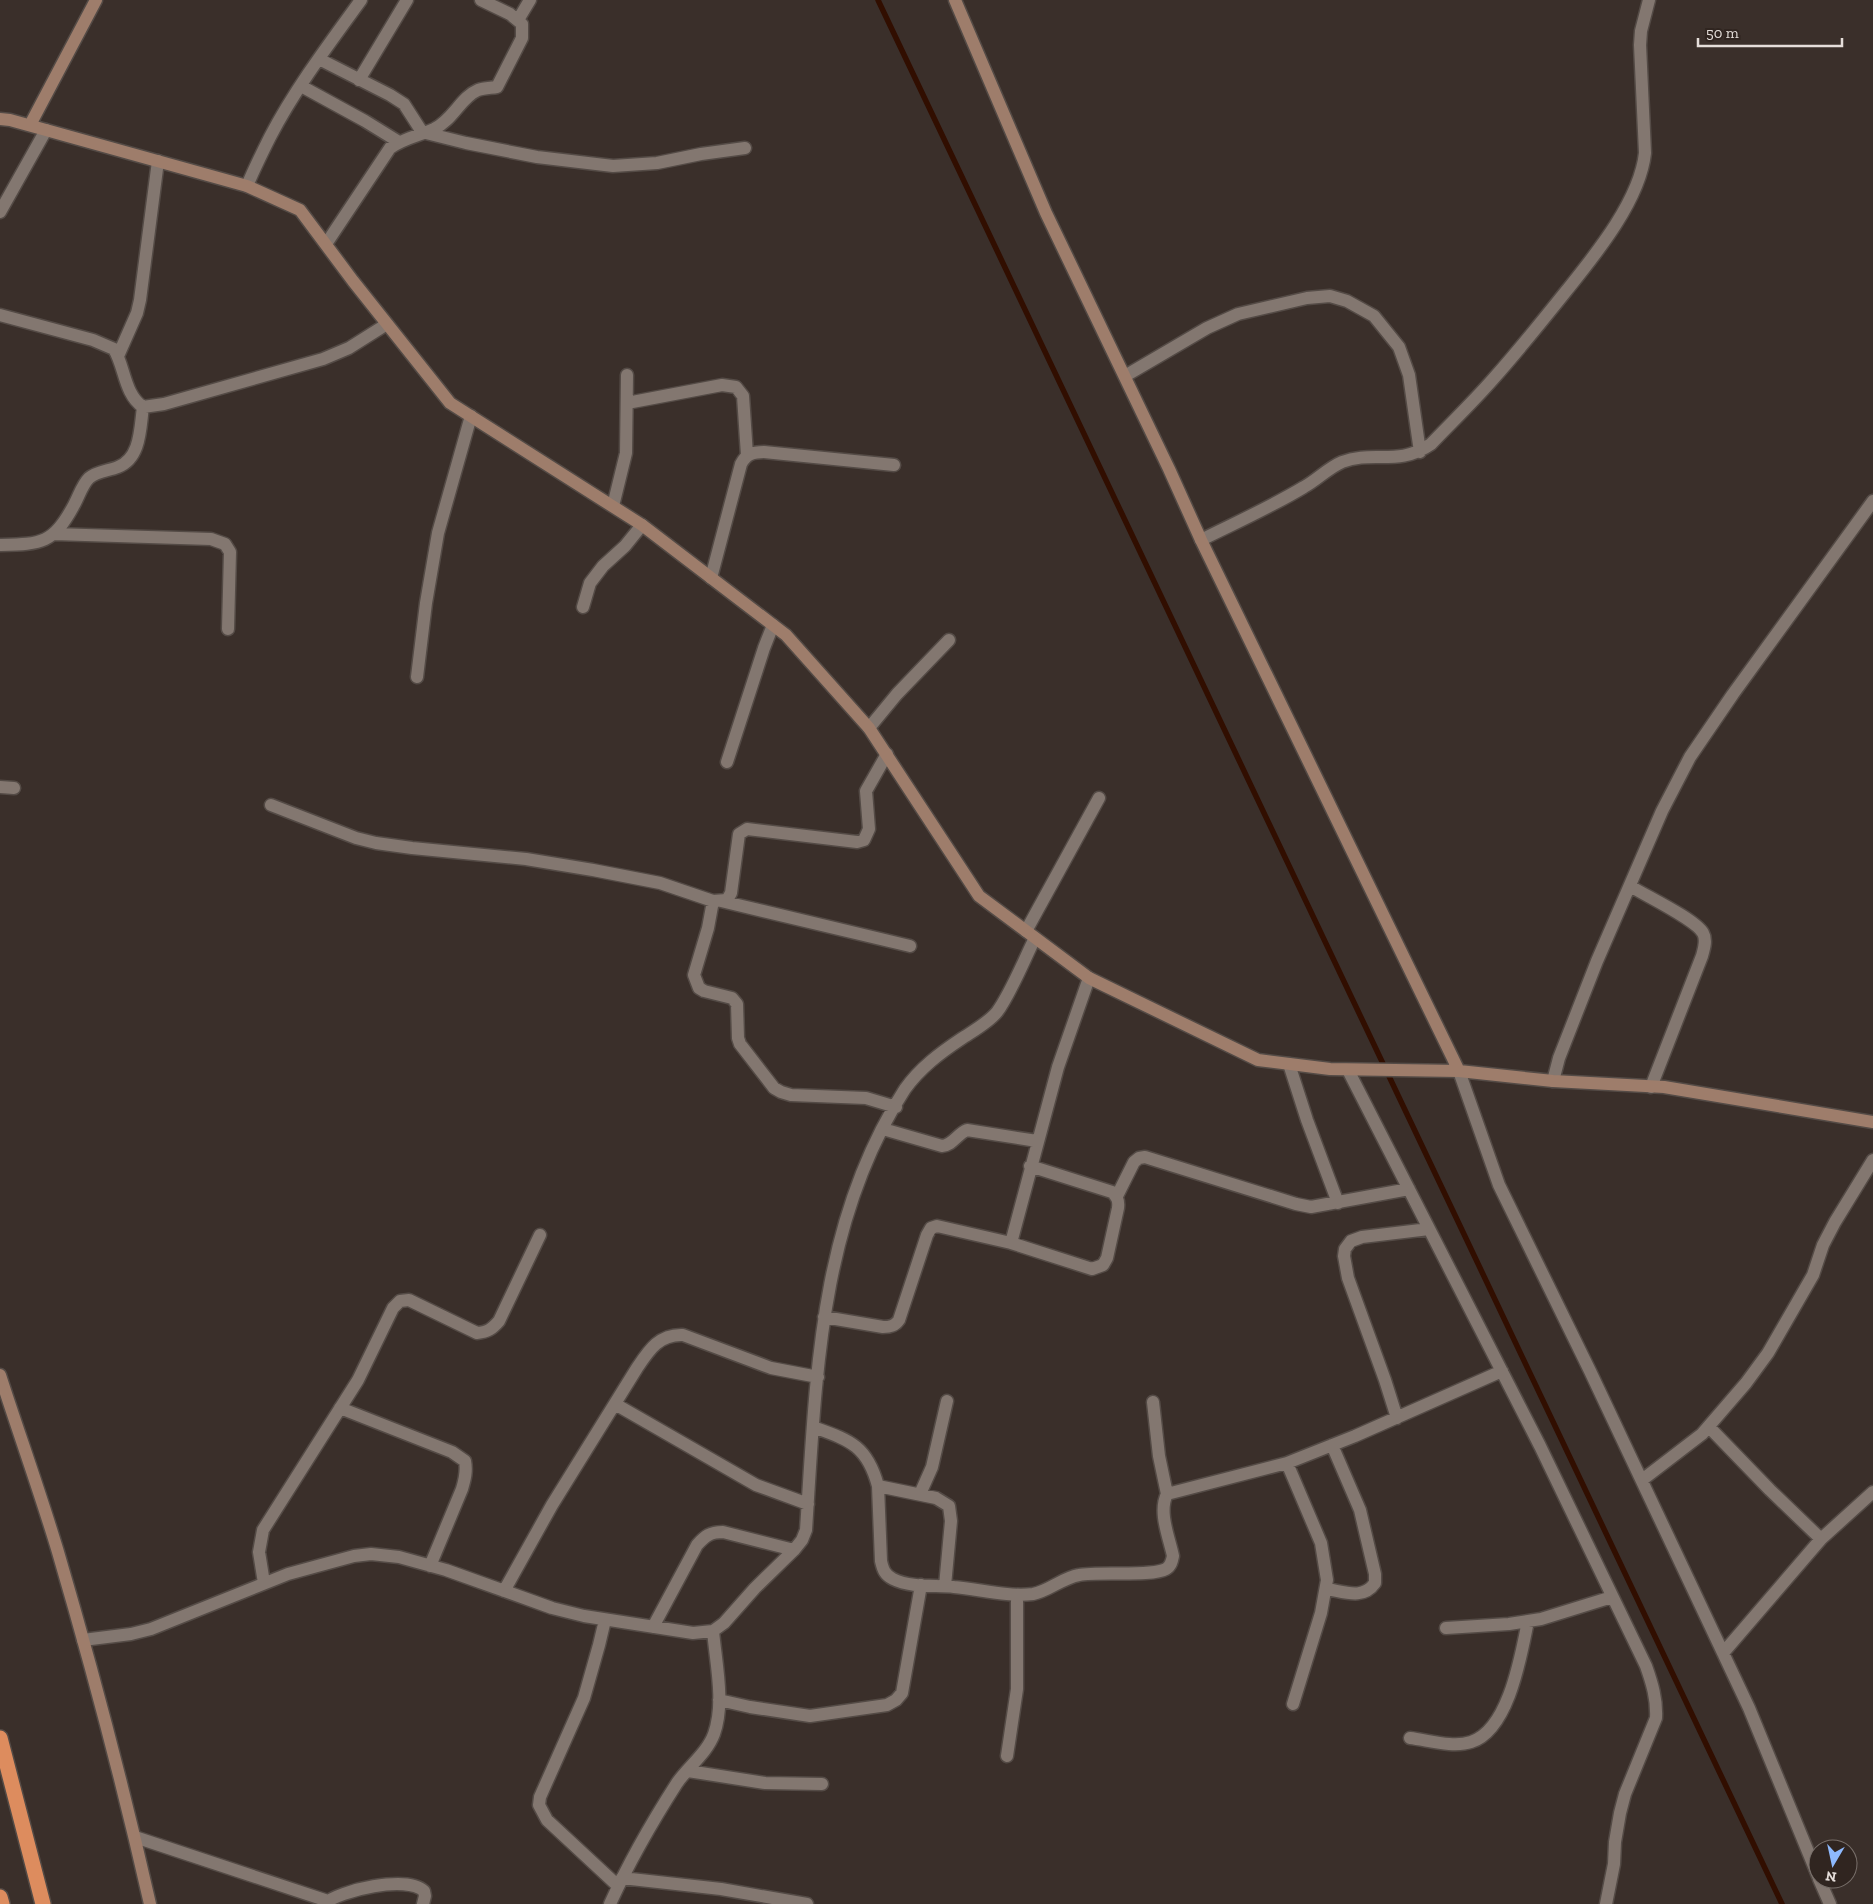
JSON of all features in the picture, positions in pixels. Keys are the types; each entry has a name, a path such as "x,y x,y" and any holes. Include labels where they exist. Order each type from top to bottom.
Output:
{"highway":[{"path":"0,1738 43,1904"},
{"path":"0,1897 2,1904"}],"main road":[{"path":"30,125 96,0"},
{"path":"955,0 1046,213 1125,376 1201,540 1459,1071"},
{"path":"0,118 247,186 300,210 450,403 642,525 786,635 869,728 979,896 1089,978 1258,1060 1354,1070 1459,1071 1553,1082 1664,1088 1873,1122"},
{"path":"0,1375 57,1550 83,1640 121,1780 150,1904"}],"street":[{"path":"247,186 270,137 301,86 361,0"},
{"path":"359,80 407,0"},
{"path":"326,244 390,148 399,142 446,122 474,92 480,89 497,87 522,38 522,24 510,14 481,0"},
{"path":"518,20 530,0"},
{"path":"1201,540 1304,487 1344,461 1400,457 1420,452 1431,444 1493,380 1538,326 1579,276 1610,232 1638,183 1645,153 1640,45 1641,31 1649,0"},
{"path":"319,59 404,104 422,132 466,143 537,156 613,166 657,163 745,148"},
{"path":"301,86 399,142"},
{"path":"0,212 46,130"},
{"path":"118,356 137,313 140,300 158,161"},
{"path":"1125,376 1207,328 1238,314 1307,298 1330,296 1347,301 1374,316 1399,347 1408,376 1420,452"},
{"path":"0,315 93,340 114,349 131,394 136,402 143,407 164,404 323,360 349,348 387,324"},
{"path":"613,506 626,453 627,375"},
{"path":"627,403 722,385 736,387 744,396 747,455"},
{"path":"0,545 42,542 54,534 68,516 88,478 120,466 133,455 139,437 143,407"},
{"path":"416,677 427,594 438,533 471,416"},
{"path":"711,578 741,464 747,455 755,452 764,452 894,465"},
{"path":"1553,1082 1559,1058 1630,886 1662,812 1690,757 1733,694 1873,501"},
{"path":"582,607 590,583 603,566 625,546 642,525"},
{"path":"54,534 211,539 226,544 230,552 228,629"},
{"path":"727,762 773,625"},
{"path":"869,728 897,694 948,640"},
{"path":"717,901 727,900 731,893 739,834 742,831 747,829 857,842 864,840 869,829 866,791 887,754"},
{"path":"0,787 14,788"},
{"path":"83,1640 130,1634 150,1629 288,1574 354,1556 371,1554 399,1557 552,1608 604,1620 692,1633 713,1631 724,1623 755,1588 794,1550 802,1540 806,1530 813,1428 827,1294 842,1230 864,1169 883,1129 915,1076 932,1060 983,1025 996,1012 1030,935 1099,798"},
{"path":"271,805 371,842 517,858 660,883 717,901 910,946"},
{"path":"1630,886 1698,927 1704,935 1705,944 1651,1087"},
{"path":"717,901 694,969 695,981 699,988 704,991 735,1000 737,1004 738,1038 740,1044 774,1088 792,1096 866,1098 896,1107"},
{"path":"1011,1243 1030,1166 1058,1067 1089,978"},
{"path":"1289,1064 1307,1120 1338,1203"},
{"path":"1354,1070 1409,1189 1540,1446 1646,1666 1653,1688 1656,1718 1625,1794 1620,1813 1615,1842 1614,1864 1606,1904"},
{"path":"1459,1071 1499,1185 1590,1371 1749,1708 1808,1850"},
{"path":"883,1129 942,1146 950,1143 967,1130 1037,1140"},
{"path":"1117,1196 1134,1162 1139,1158 1145,1157 1311,1207 1409,1189"},
{"path":"1642,1480 1702,1434 1746,1383 1768,1353 1814,1276 1823,1245 1835,1222 1873,1160"},
{"path":"824,1317 883,1327 890,1327 896,1324 899,1320 927,1235 931,1228 937,1226 1011,1243 1092,1269 1099,1267 1107,1258 1119,1202 1117,1196 1112,1192 1030,1166"},
{"path":"1396,1418 1385,1380 1348,1278 1344,1256 1345,1249 1351,1241 1362,1237 1430,1229"},
{"path":"264,1583 259,1552 263,1530 362,1372 392,1308 400,1301 409,1300 477,1333 486,1332 499,1321 540,1234"},
{"path":"504,1591 552,1505 615,1404 649,1351 662,1340 672,1335 693,1338 772,1368 818,1378"},
{"path":"1167,1494 1287,1462 1396,1418 1502,1371"},
{"path":"920,1494 932,1467 947,1401"},
{"path":"813,1428 851,1442 860,1449 875,1476 878,1486 881,1561 883,1570 887,1575 905,1583 1017,1595 1039,1592 1078,1575 1154,1572 1166,1569 1172,1563 1173,1556 1163,1506 1167,1494 1159,1456 1153,1402"},
{"path":"615,1404 756,1484 808,1504"},
{"path":"340,1408 452,1452 465,1461 466,1478 430,1566"},
{"path":"1709,1426 1770,1490 1822,1539"},
{"path":"1327,1590 1360,1594 1367,1592 1375,1583 1360,1510 1332,1445"},
{"path":"1287,1462 1322,1543 1327,1590 1293,1704"},
{"path":"878,1486 920,1494 945,1502 949,1506 951,1513 945,1586"},
{"path":"1723,1653 1822,1539 1873,1492"},
{"path":"653,1627 697,1545 704,1536 714,1532 723,1532 794,1550"},
{"path":"719,1700 750,1707 810,1716 887,1705 896,1700 902,1693 921,1585"},
{"path":"1006,1756 1017,1689 1017,1595"},
{"path":"1446,1628 1528,1621 1579,1608 1612,1597"},
{"path":"604,1620 584,1698 540,1797 539,1805 547,1820 620,1882 721,1889 807,1904"},
{"path":"1410,1738 1458,1744 1471,1742 1482,1737 1498,1718 1509,1696 1528,1621"},
{"path":"610,1904 652,1823 714,1734 719,1700 713,1631"},
{"path":"688,1771 766,1783 822,1784"},
{"path":"135,1837 326,1902 375,1886 412,1885 424,1891 423,1904"},
{"path":"1824,1889 1830,1904"}],"waterway":[{"path":"878,0 1782,1904"}]}
